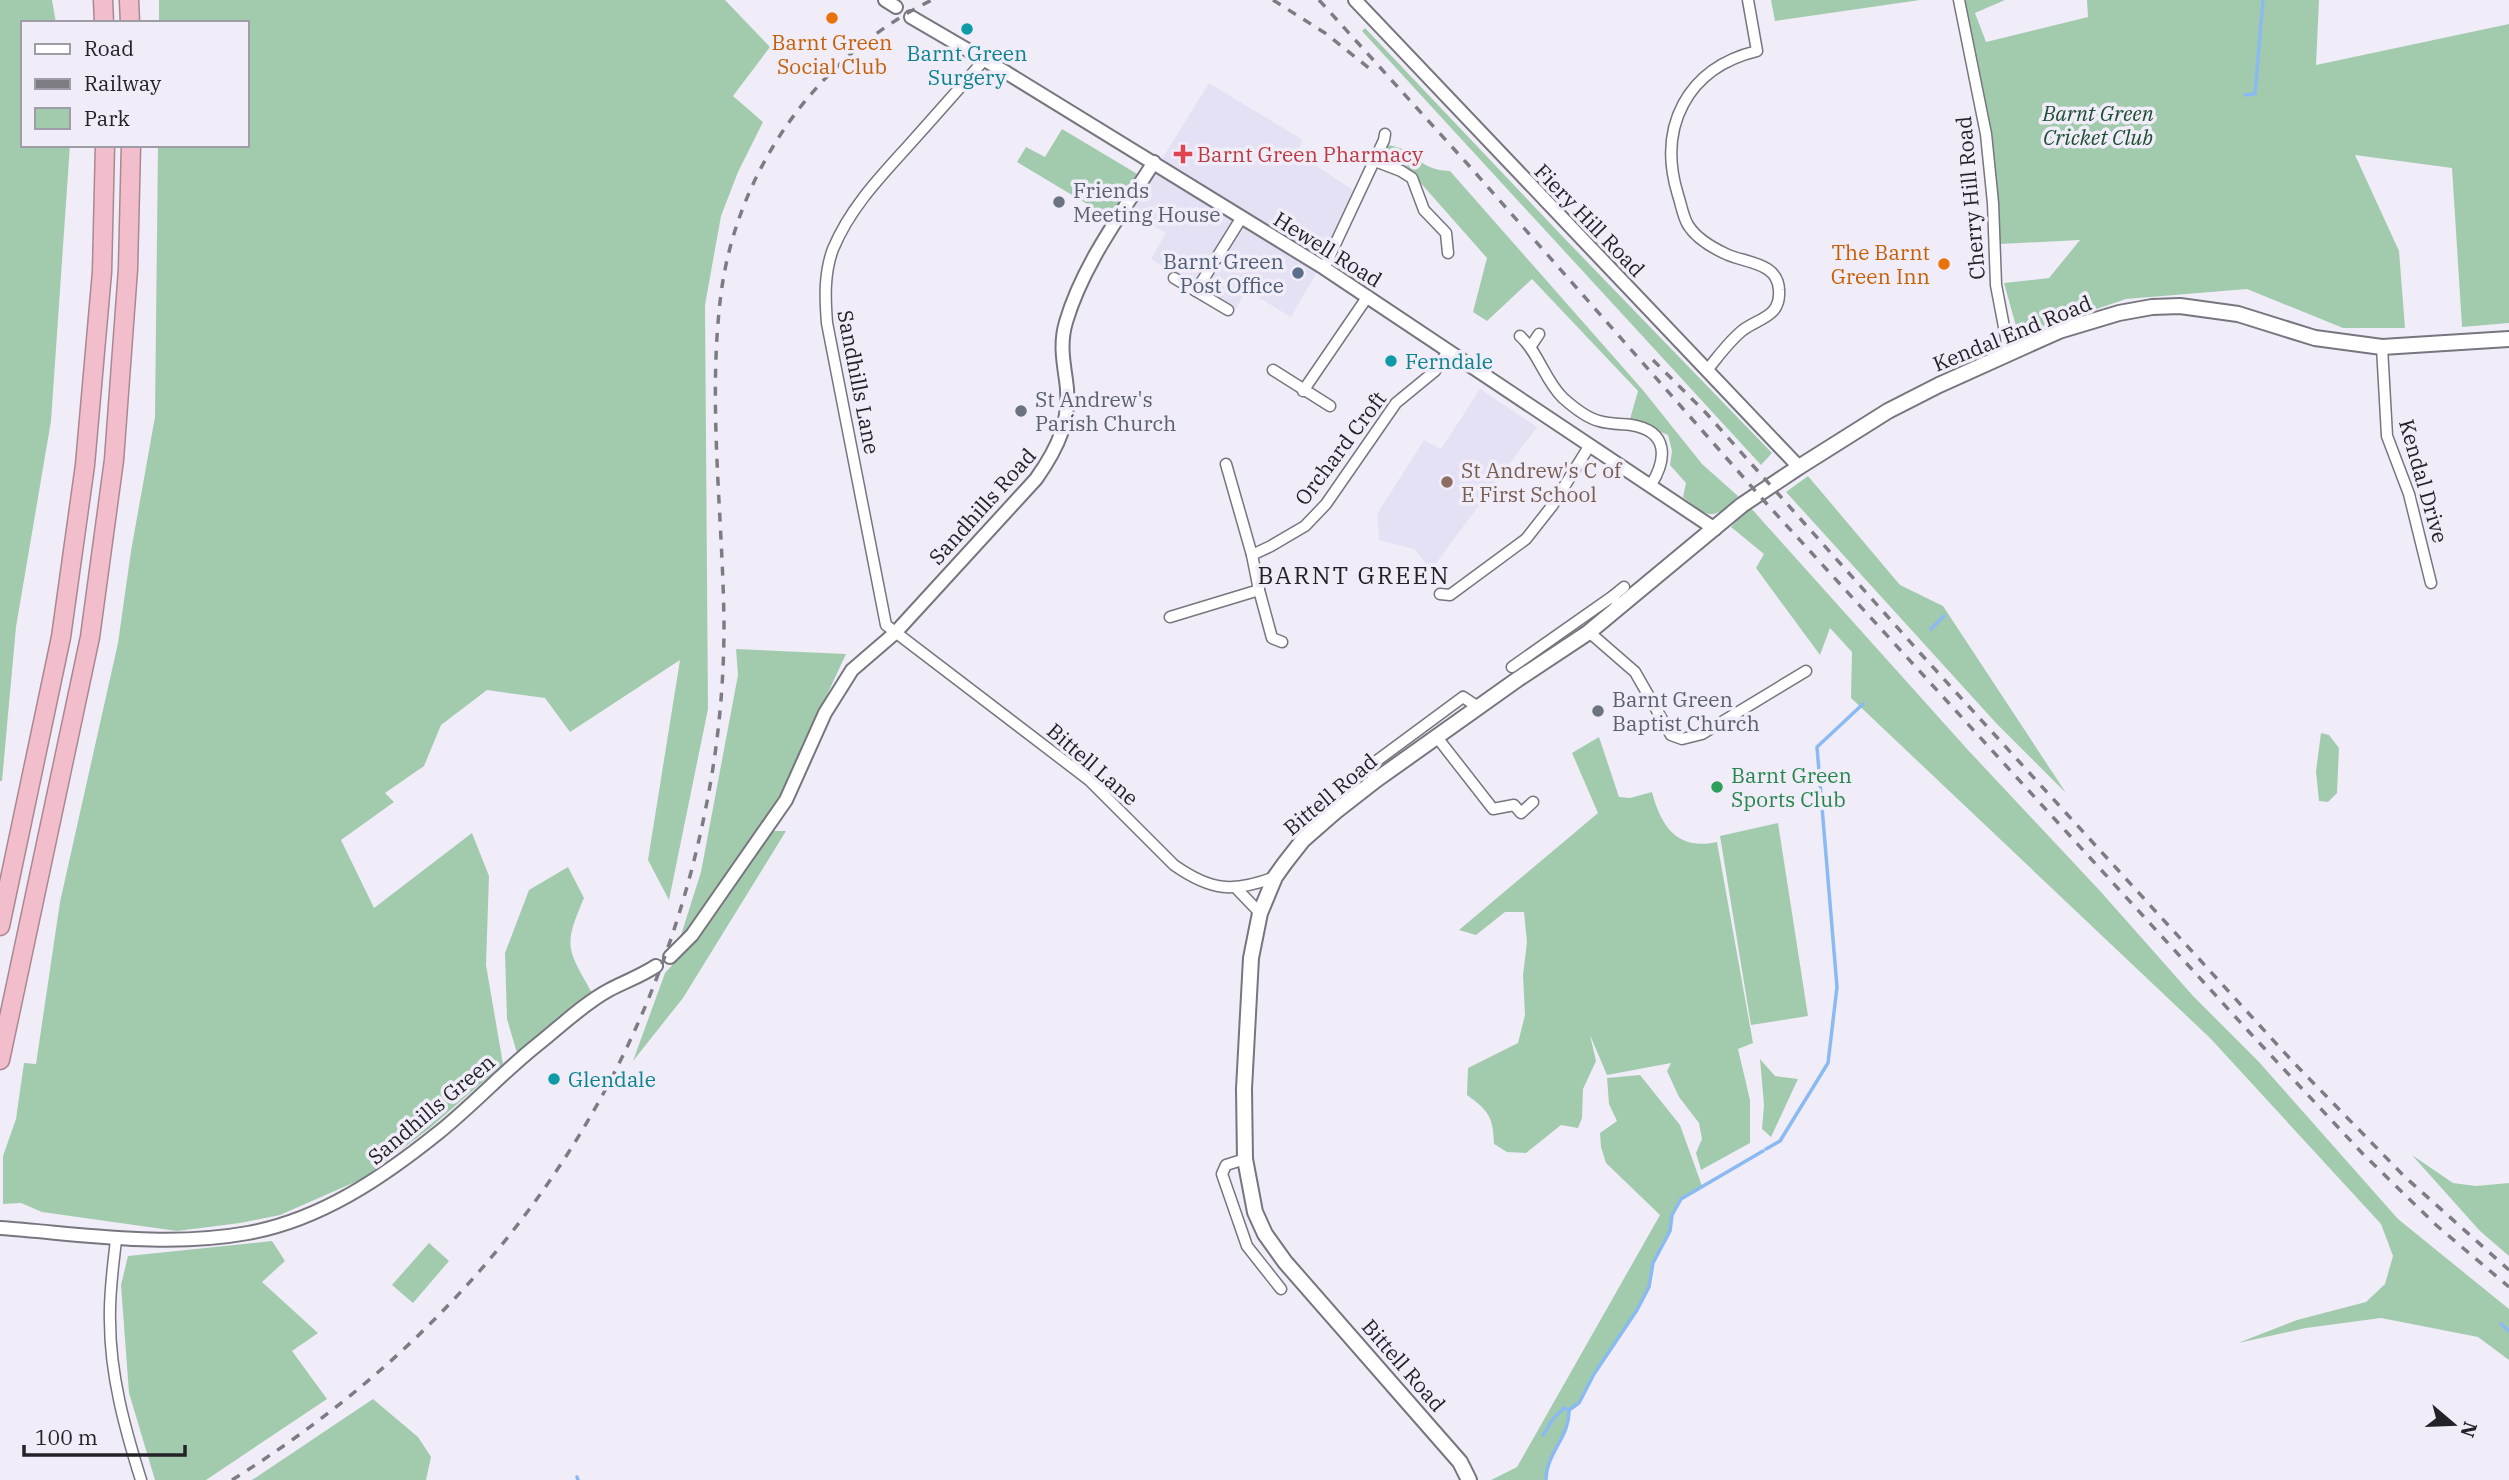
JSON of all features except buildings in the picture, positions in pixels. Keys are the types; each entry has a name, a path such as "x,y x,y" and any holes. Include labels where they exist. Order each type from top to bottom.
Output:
{"highway":[{"path":"103,0 104,21"},
{"path":"129,0 130,21"},
{"path":"0,926 61,637 85,466 102,272 105,147"},
{"path":"0,1060 90,637 114,460 128,270 131,147"}],"main road":[{"name":"Kendal End Road","path":"1799,467 1888,411 2009,353 2059,331 2119,313 2152,307 2180,306 2238,314 2315,338 2382,347 2509,339"},
{"name":"Bittell Road","path":"1469,1480 1460,1462 1285,1262 1255,1212 1245,1159 1244,1089 1251,958 1260,913 1275,877 1303,840 1335,812 1478,707 1541,656 1589,632 1616,602 1715,529 1742,505 1799,467"}],"street":[{"name":"Fiery Hill Road","path":"1355,0 1799,467"},
{"path":"1707,370 1744,329 1764,320 1778,304 1780,288 1773,274 1766,268 1727,255 1705,242 1688,225 1674,176 1671,153 1673,133 1684,102 1700,81 1722,63 1757,51 1748,0"},
{"name":"Cherry Hill Road","path":"1959,0 1986,134 1993,204 1996,285 2009,353"},
{"name":"Hewell Road","path":"911,17 1154,162 1368,296 1715,529"},
{"name":"Sandhills Lane","path":"895,633 886,625 827,323 827,273 833,250 850,216 870,188 985,60"},
{"path":"1324,268 1385,134"},
{"path":"1375,161 1412,178 1424,210 1446,233 1448,253"},
{"name":"Sandhills Road","path":"895,633 1036,479 1053,456 1065,426 1069,406 1061,341 1066,321 1085,276 1154,162"},
{"path":"1196,291 1242,217"},
{"path":"1174,278 1228,310"},
{"path":"1303,391 1368,296"},
{"path":"1531,346 1539,334"},
{"path":"1520,336 1531,346 1558,392 1568,401 1595,420 1639,427 1656,437 1662,447 1663,462 1651,485"},
{"name":"Kendal Drive","path":"2382,347 2386,436 2409,494 2431,583"},
{"name":"Orchard Croft","path":"1252,555 1305,526 1326,504 1396,403 1435,371 1448,351"},
{"path":"1273,370 1330,406"},
{"path":"1440,593 1450,595 1526,539 1552,506 1590,445"},
{"path":"1226,464 1272,638 1282,642"},
{"path":"1512,667 1541,656 1616,602 1624,587"},
{"path":"1170,617 1259,590"},
{"path":"1589,632 1635,672 1671,735 1682,739 1702,734 1807,671"},
{"path":"656,966 670,957 692,934 786,800 839,688 852,670 895,633"},
{"name":"Bittell Lane","path":"895,633 1089,780 1174,865 1210,885 1237,888 1275,877"},
{"path":"1376,780 1367,768 1463,696 1478,707"},
{"path":"1436,736 1493,809 1514,805 1521,813 1533,802"},
{"path":"1237,888 1260,913"},
{"name":"Sandhills Green","path":"0,1228 116,1240 167,1242 249,1233 298,1220 369,1185 439,1133 535,1046 607,991 656,966"},
{"path":"1245,1159 1227,1166 1222,1174 1247,1246 1281,1289"},
{"path":"116,1240 110,1302 111,1344 123,1416 141,1480"}],"shaded area":[{"path":"1209,83 1303,140 1297,153 1356,192 1317,272 1291,317 1246,290 1236,309 1151,259 1166,233 1129,212"},
{"name":"St Andrew's C of E First School","path":"1480,389 1537,427 1431,570 1414,549 1379,540 1377,514 1424,440 1441,449"}],"green space":[{"path":"0,0 52,0 56,21 21,21 21,147 70,147 51,421 16,627 0,781"},
{"path":"159,0 725,0 770,47 733,96 763,122 738,172 721,216 705,305 708,709 669,900 648,860 680,660 570,732 545,698 487,690 441,725 424,766 385,793 394,802 341,840 374,908 472,833 489,876 486,965 503,1064 430,1128 362,1179 280,1215 177,1231 42,1212 21,1203 3,1204 3,1156 16,1119 24,1063 36,1064 60,902 118,643 155,417 158,147 248,147 248,21 159,21"},
{"path":"1771,0 1920,0 1775,21"},
{"name":"Barnt Green Cricket Club","path":"1963,0 2005,0 1975,13 1986,42 2088,17 2087,0 2319,0 2316,65 2509,24 2509,323 2462,327 2452,168 2355,155 2399,251 2405,328 2343,328 2247,289 2126,299 2044,327 2016,326 2004,283 2049,278 2080,240 2000,244 1992,133"},
{"path":"1365,28 1772,453 1761,465 1362,31"},
{"path":"1062,129 1139,175 1112,219 1017,162 1026,147 1045,157"},
{"path":"1386,145 1405,150 1430,167 1450,171 1642,389 1702,464 1738,496 1723,510 1711,514 1699,510 1683,497 1686,483 1670,465 1672,451 1668,435 1630,419 1638,391 1532,279 1487,321 1473,312 1487,258 1411,172 1379,159"},
{"path":"1808,476 1900,585 1943,606 2066,793 1996,723 1786,492"},
{"path":"1750,507 2194,997 2259,1062 2398,1219 2509,1309 2509,1360 2478,1337 2381,1318 2306,1328 2238,1343 2297,1320 2366,1302 2385,1284 2393,1256 2381,1224 2210,1038 1851,698 1852,652 1830,628 1820,655 1756,568 1764,554 1731,527"},
{"path":"736,649 846,654 776,804 685,937 681,935 701,872 738,675"},
{"path":"2321,733 2329,735 2339,748 2337,793 2328,802 2319,801 2316,771"},
{"path":"1599,737 1619,797 1630,798 1652,792 1660,815 1673,833 1691,843 1717,842 1753,1043 1738,1049 1750,1100 1750,1143 1701,1170 1696,1153 1702,1139 1699,1123 1679,1097 1667,1071 1671,1063 1607,1075 1590,1035 1596,1061 1583,1089 1582,1118 1578,1128 1561,1125 1526,1153 1507,1152 1494,1144 1488,1115 1467,1095 1468,1068 1518,1043 1525,1015 1523,975 1527,942 1524,912 1505,912 1476,935 1459,930 1598,813 1572,753"},
{"path":"1778,823 1808,1016 1751,1025 1720,836"},
{"path":"773,831 786,831 683,998 633,1061 665,973 683,953"},
{"path":"568,867 584,898 573,927 571,947 577,966 592,993 517,1053 507,1019 505,953 529,890"},
{"path":"1760,1059 1775,1076 1798,1079 1771,1137 1762,1129 1764,1105"},
{"path":"1640,1075 1680,1125 1702,1186 1681,1199 1672,1215 1670,1231 1653,1263 1649,1287 1637,1310 1594,1374 1579,1403 1570,1410 1566,1429 1550,1461 1546,1480 1491,1480 1517,1467 1660,1215 1606,1163 1601,1147 1600,1133 1617,1121 1609,1104 1607,1078"},
{"path":"2412,1155 2453,1183 2476,1186 2509,1183 2509,1256 2480,1231"},
{"path":"272,1241 285,1261 262,1282 318,1333 292,1351 327,1399 206,1480 155,1480 129,1393 121,1285 128,1256"},
{"path":"429,1243 449,1261 413,1303 392,1285"},
{"path":"373,1399 418,1437 431,1457 426,1480 252,1480"}],"waterway":[{"path":"2245,95 2255,94 2263,0"},
{"path":"1931,629 1944,616"},
{"path":"1766,1149 1780,1141 1828,1063 1837,987 1817,747 1863,704"},
{"path":"1546,1480 1550,1461 1566,1429 1569,1410 1579,1403 1594,1374 1637,1310 1649,1287 1653,1263 1670,1231 1672,1215 1681,1199 1763,1151"},
{"path":"2501,1324 2509,1331"},
{"path":"1543,1435 1564,1408 1569,1410"}],"railway":[{"path":"232,1480 321,1418 403,1350 476,1275 541,1194 596,1106 643,1012 679,913 706,807 717,739 724,625 715,383 720,302 728,254 743,208 763,165 788,124 818,87 852,53 890,24 932,0"},
{"path":"1273,0 1325,33 1374,72"},
{"path":"1319,0 1472,169 1766,503 2251,1034 2363,1154 2436,1225 2509,1287"},
{"path":"1653,360 1706,413 1921,654 2293,1062 2405,1177 2509,1270"}],"place":[{"name":"Barnt Green Social Club","path":"832,18"},
{"name":"Barnt Green Surgery","path":"967,29"},
{"name":"Barnt Green Pharmacy","path":"1183,154"},
{"name":"Friends Meeting House","path":"1059,202"},
{"name":"The Barnt Green Inn","path":"1944,264"},
{"name":"Barnt Green Post Office","path":"1298,273"},
{"name":"Ferndale","path":"1391,361"},
{"name":"St Andrew's Parish Church","path":"1021,411"},
{"name":"St Andrew's C of E First School","path":"1447,482"},
{"name":"Barnt Green Baptist Church","path":"1598,711"},
{"name":"Barnt Green Sports Club","path":"1717,787"},
{"name":"Glendale","path":"554,1079"}],"district":[{"name":"BARNT GREEN","path":"1354,575"}]}
